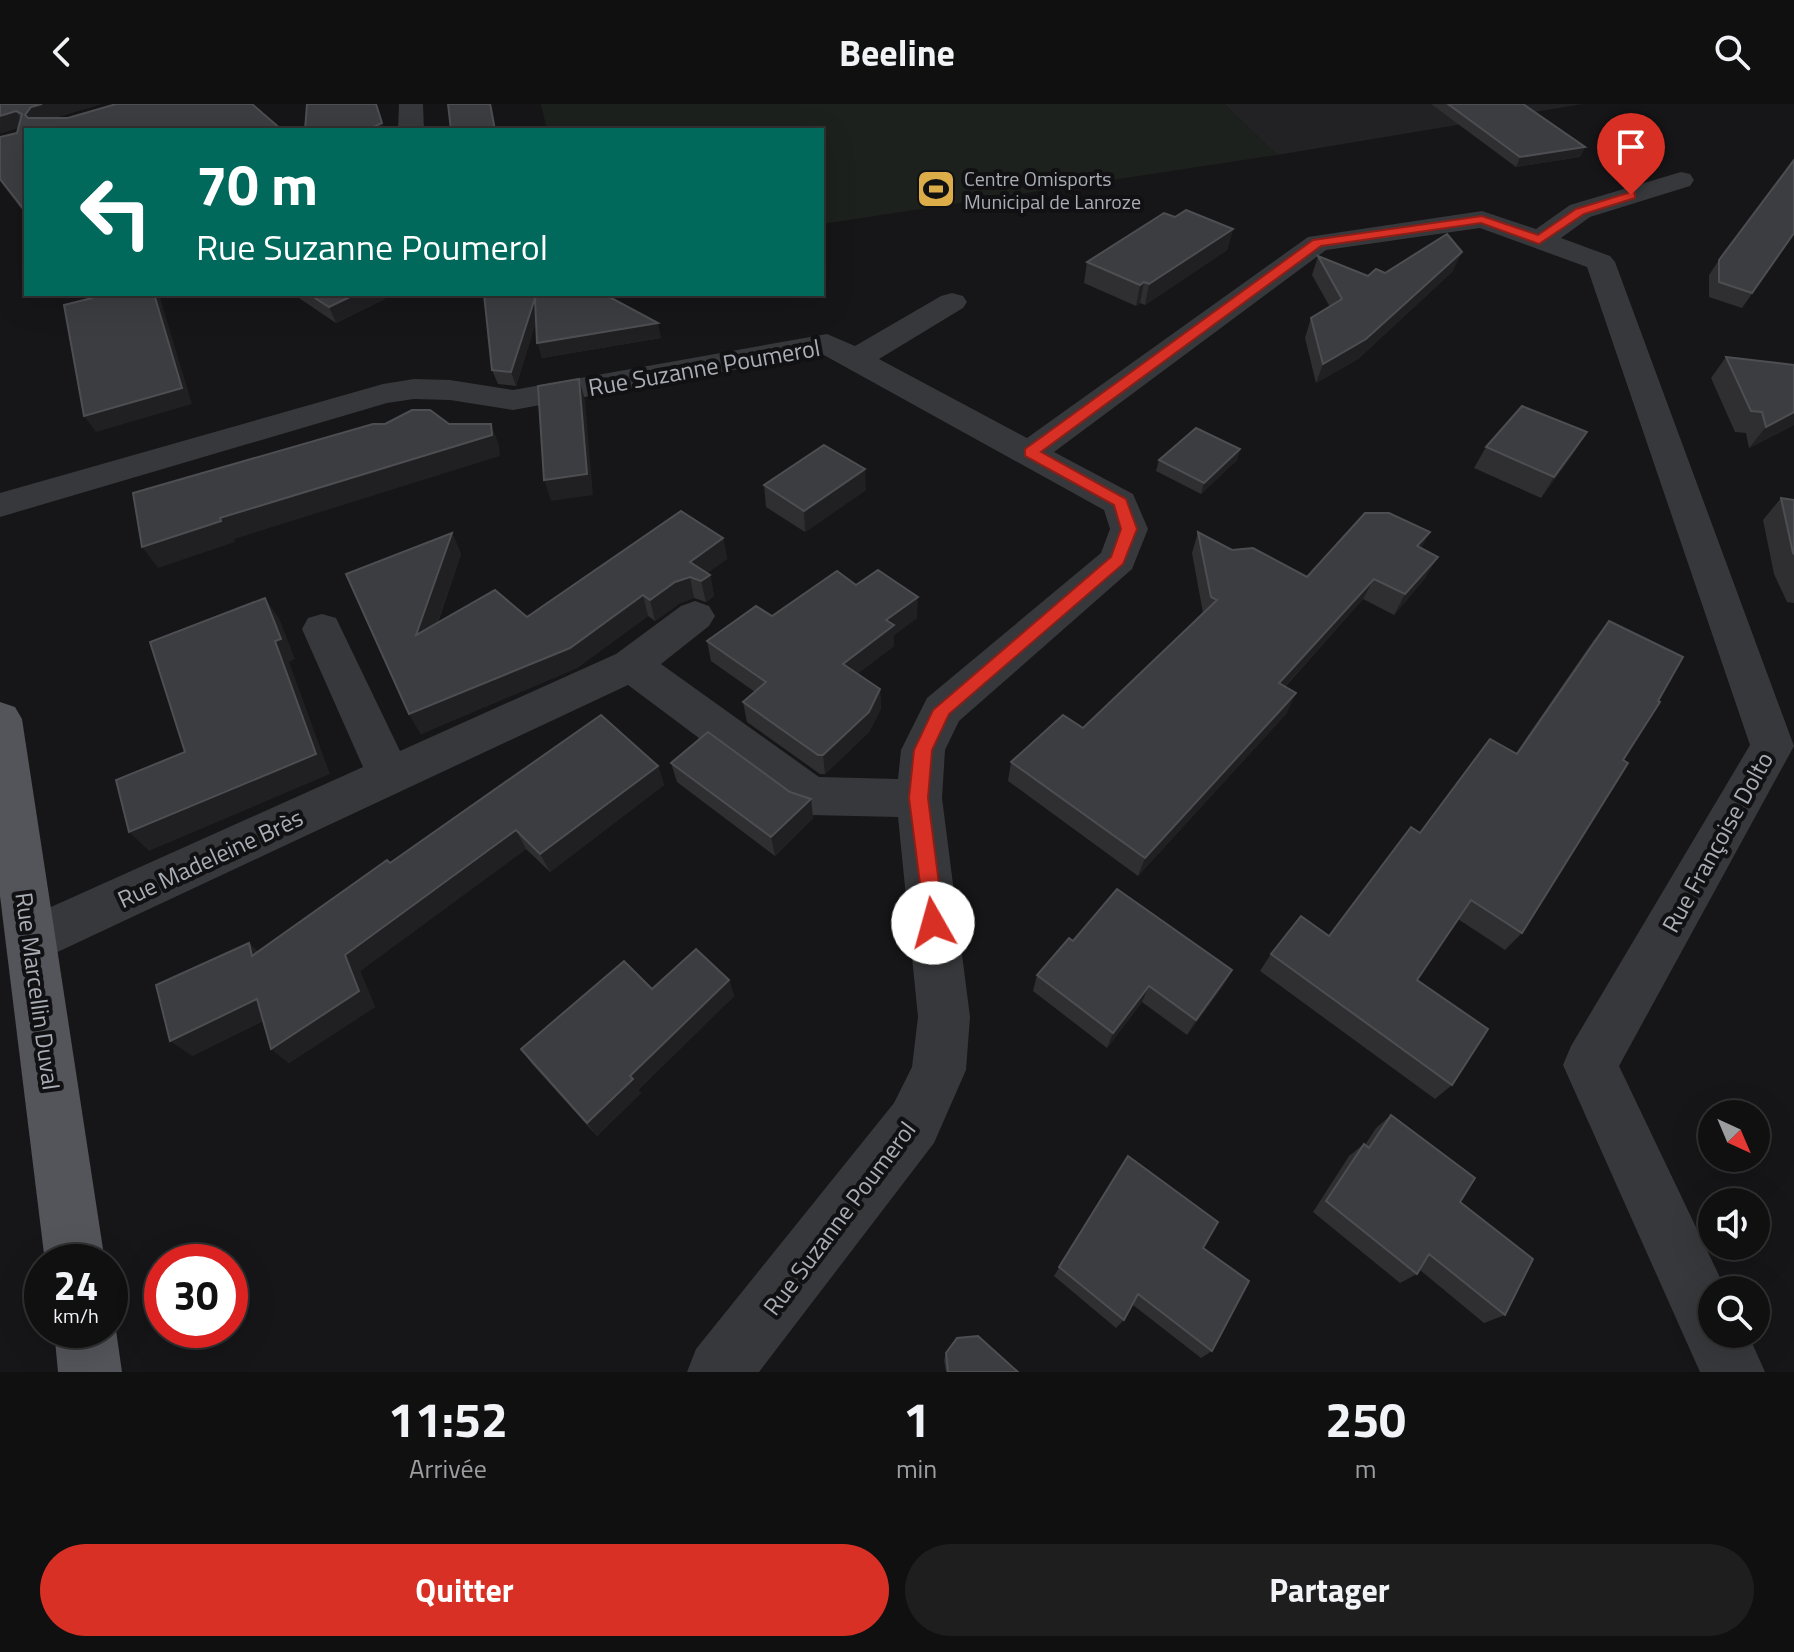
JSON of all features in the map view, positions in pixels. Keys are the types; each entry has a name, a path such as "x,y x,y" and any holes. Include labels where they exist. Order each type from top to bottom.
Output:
{"main road":[{"name":"Rue Marcellin Duval","path":"0,719 73,1244"},
{"path":"87,1348 90,1372"}],"street":[{"path":"411,104 411,128"},
{"path":"1539,240 1580,211 1681,180"},
{"name":"Rue Françoise Dolto","path":"1030,453 1318,243 1482,219 1600,262 1772,746 1590,1065 1698,1298"},
{"path":"856,359 952,302"},
{"name":"Rue Suzanne Poumerol","path":"0,505 383,394 414,389 450,390 513,400 827,344 1120,503 1129,529 1118,560 942,710 923,750 919,798 944,1017 939,1070 914,1123 719,1372"},
{"name":"Rue Madeleine Brès","path":"31,940 631,665 695,616"},
{"path":"322,629 389,776"},
{"path":"631,665 810,796 919,798"},
{"path":"1722,1348 1733,1372"}],"shaded area":[{"name":"Centre Omisports Municipal de Lanroze","path":"541,104 1224,104 1277,155 824,224 824,128 547,128"},
{"path":"1224,104 1583,104 1277,155"}],"building":[{"path":"0,104 42,104 31,107 25,115 28,118 68,118 116,104 252,104 280,128 24,128 24,209 0,179 0,137 17,133 22,114 16,111 0,116"},
{"path":"307,104 376,104 382,123 371,128 305,128"},
{"path":"448,104 490,104 495,128 451,128"},
{"path":"1448,104 1523,104 1585,147 1520,157"},
{"path":"1794,160 1794,233 1752,293 1719,282 1719,260"},
{"path":"1186,210 1233,229 1149,284 1144,282 1140,285 1087,262 1164,213 1175,217"},
{"path":"1447,234 1462,252 1366,339 1323,364 1311,318 1342,299 1318,256 1368,276 1376,269 1385,273"},
{"path":"155,296 182,388 84,416 64,305 92,298"},
{"path":"312,296 352,296 329,307"},
{"path":"484,296 608,296 658,323 537,343 535,298 511,372 492,370"},
{"path":"1726,357 1794,365 1794,412 1766,427 1762,412 1751,411"},
{"path":"579,379 587,474 544,480 538,386"},
{"path":"1522,406 1587,432 1554,477 1486,447"},
{"path":"412,410 430,410 449,424 491,424 492,435 220,518 221,521 142,547 133,493 373,424 385,424"},
{"path":"1196,428 1240,449 1204,483 1159,460"},
{"path":"824,445 865,469 804,511 764,485"},
{"path":"1781,498 1794,500 1794,554 1793,553"},
{"path":"681,511 723,538 690,562 710,575 701,581 690,577 675,582 650,600 643,595 570,648 409,714 346,574 452,533 416,635 495,590 527,617"},
{"path":"1365,513 1389,513 1430,532 1417,546 1438,557 1405,594 1374,579 1279,683 1296,693 1145,858 1011,762 1063,715 1083,728 1217,600 1211,597 1198,532 1232,550 1253,548 1307,577"},
{"path":"878,570 918,597 886,620 894,625 843,664 880,689 869,712 823,755 818,755 743,702 766,682 707,641 756,606 772,616 837,571 856,585"},
{"path":"265,598 281,639 275,641 316,754 129,832 116,780 185,752 150,642"},
{"path":"1609,621 1683,657 1660,702 1623,760 1628,763 1522,933 1471,900 1417,980 1488,1029 1452,1085 1271,954 1301,916 1329,936 1411,827 1420,833 1490,739 1517,754"},
{"path":"601,715 658,766 540,854 516,830 345,955 359,991 271,1049 257,999 170,1041 156,985 249,943 252,956"},
{"path":"708,732 790,792 811,799 771,837 671,763"},
{"path":"1117,889 1232,970 1196,1020 1149,986 1113,1033 1037,975 1069,938 1073,941"},
{"path":"696,949 729,980 630,1076 633,1079 587,1123 521,1049 624,961 652,989"},
{"path":"1391,1115 1475,1178 1460,1202 1533,1259 1505,1315 1429,1254 1417,1274 1326,1201 1364,1144 1369,1148"},
{"path":"1128,1156 1218,1222 1203,1248 1249,1281 1212,1351 1138,1294 1124,1320 1059,1267"},
{"path":"978,1336 1018,1372 948,1372 946,1353 957,1338"}],"place":[{"name":"Centre Omisports Municipal de Lanroze","path":"936,189"}],"route":[{"path":"933,923 919,798 923,750 942,710 1118,560 1129,529 1120,503 1030,453 1318,243 1482,219 1539,240 1580,211 1631,195"}]}
